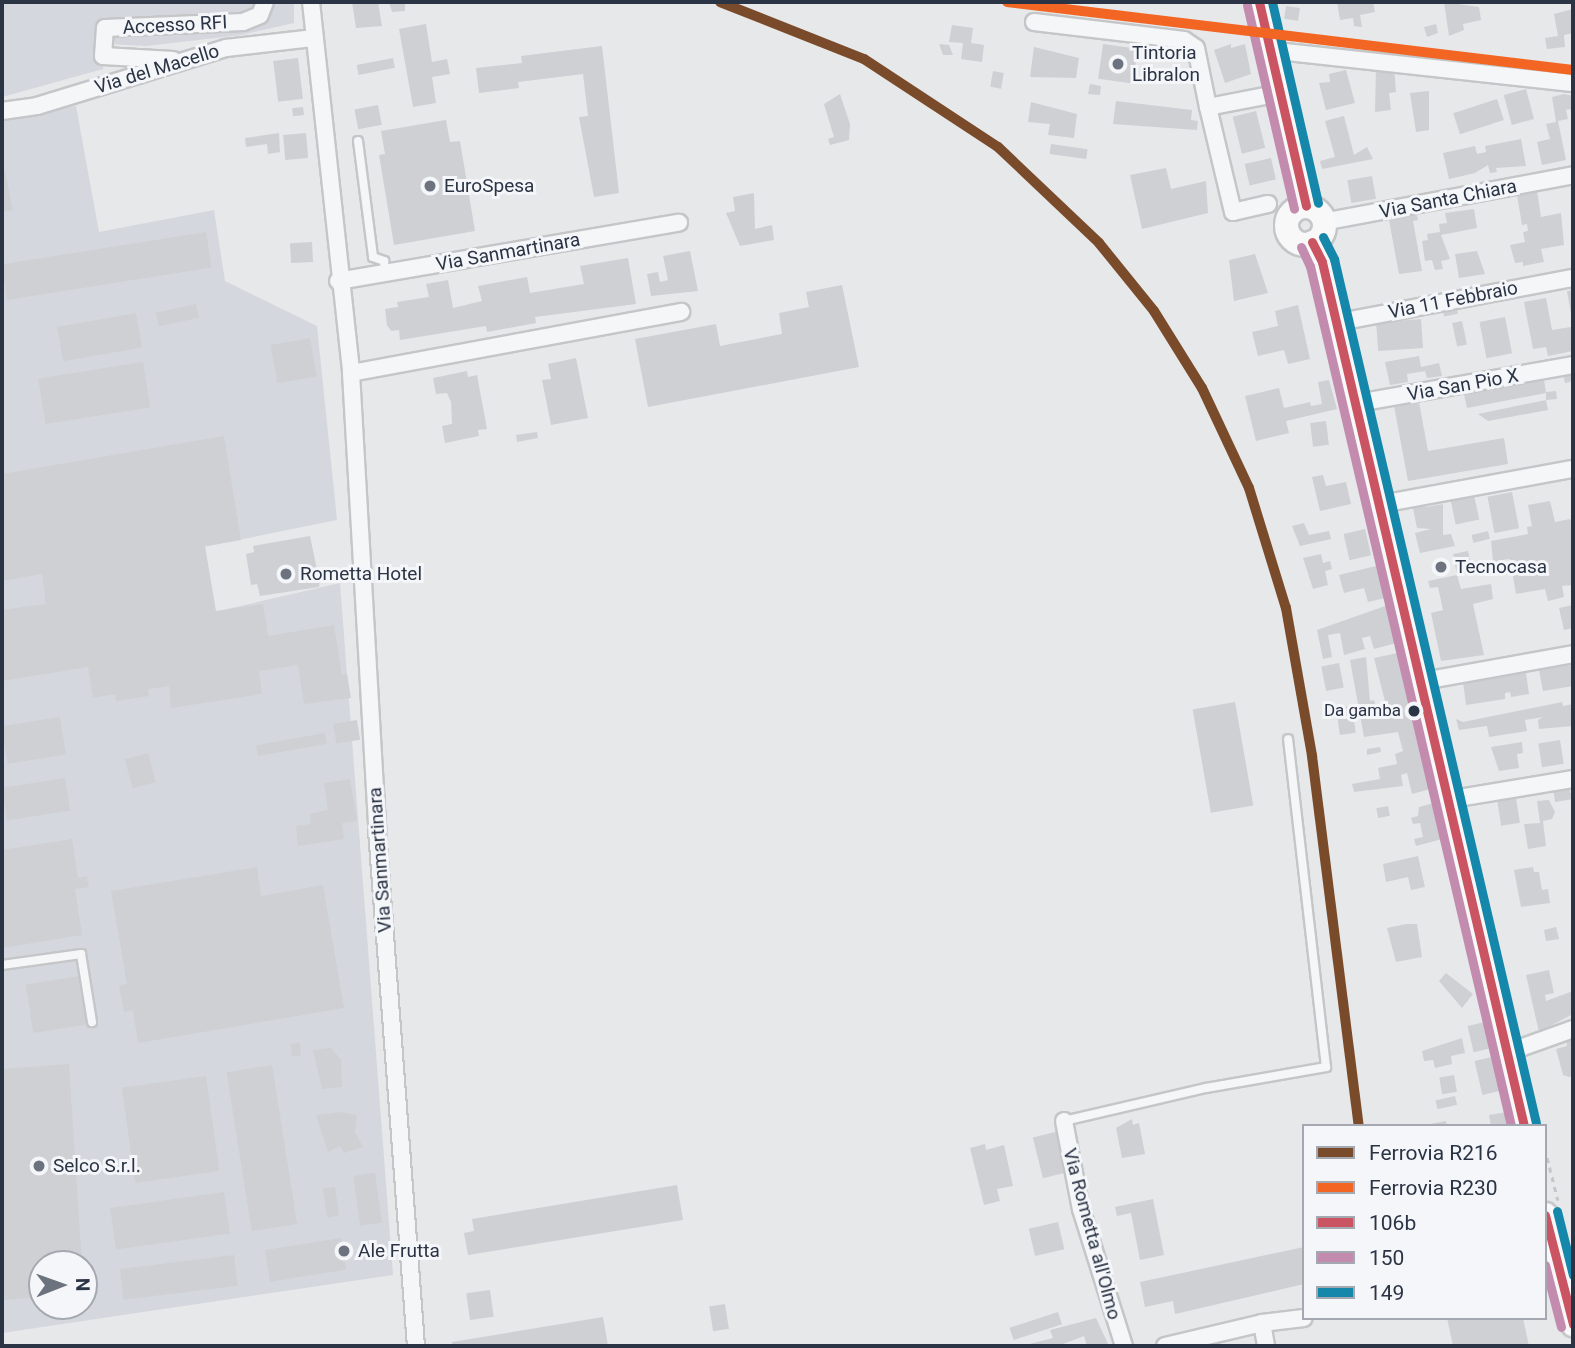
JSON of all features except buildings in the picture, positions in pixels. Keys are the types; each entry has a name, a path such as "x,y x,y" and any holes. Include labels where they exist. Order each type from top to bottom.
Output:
{"street":[{"name":"Accesso RFI","path":"185,60 105,56 105,28 243,22 260,15 265,2"},
{"name":"Via Sanmartinara","path":"312,2 338,281 351,373 378,844 416,1346"},
{"path":"1259,2 1306,206"},
{"path":"1034,22 1184,40 1196,48 1233,212 1268,204"},
{"name":"Via del Macello","path":"2,111 37,106 226,48 314,38"},
{"path":"1272,54 1286,52 1573,83"},
{"path":"1208,107 1280,93"},
{"name":"Via Santa Chiara","path":"1323,222 1573,175"},
{"path":"1306,206 1315,209 1323,222 1320,236 1312,242 1295,241 1286,227 1291,212 1306,206"},
{"name":"Via Sanmartinara","path":"338,281 679,223"},
{"path":"1312,242 1322,262 1352,404 1524,1124"},
{"name":"Via 11 Febbraio","path":"1334,323 1573,278"},
{"path":"351,373 681,312"},
{"name":"Via San Pio X","path":"1352,404 1573,365"},
{"path":"1376,505 1573,468"},
{"path":"1418,681 1573,654"},
{"path":"1446,800 1573,779"},
{"path":"1506,1053 1573,1029"},
{"name":"Via Rometta all'Olmo","path":"1063,1121 1081,1209 1124,1346"},
{"path":"1547,1228 1553,1271 1573,1324"},
{"path":"1165,1346 1262,1323 1302,1318"},
{"path":"1262,1323 1266,1346"}],"lane":[{"path":"358,141 373,257 383,261 385,273"},
{"path":"1063,1121 1206,1088 1326,1067 1287,739"},
{"path":"2,965 81,954 92,1022"}],"shaded area":[{"path":"2,2 294,2 294,23 241,35 146,46 107,44 103,69 2,97"},
{"path":"76,106 99,232 214,210 225,281 317,326 337,520 199,548 210,613 340,583 393,1275 98,1319 98,1250 28,1250 28,1320 90,1320 2,1333 2,118"}],"rail line":[{"name":"R216","path":"720,2 864,59 998,147 1099,243 1154,311 1202,388 1249,488 1286,608 1312,756 1359,1124"},
{"name":"R230","path":"1007,2 1573,70"}],"transit line":[{"name":"106b","path":"1259,2 1306,206"},
{"name":"149","path":"1272,2 1318,203"},
{"name":"150","path":"1247,5 1294,209"},
{"name":"149","path":"1323,237 1334,259 1536,1123"},
{"name":"106b","path":"1312,242 1322,262 1524,1124"},
{"name":"150","path":"1301,247 1310,266 1511,1124"},
{"name":"149","path":"1557,1211 1573,1275"},
{"name":"106b","path":"1547,1223 1573,1324"},
{"name":"150","path":"1547,1273 1561,1327"}],"place":[{"name":"Tintoria Libralon","path":"1118,64"},
{"name":"EuroSpesa","path":"430,186"},
{"name":"Tecnocasa","path":"1441,567"},
{"name":"Rometta Hotel","path":"286,574"},
{"name":"Da gamba","path":"1414,711"},
{"name":"Selco S.r.l.","path":"39,1166"},
{"name":"Ale Frutta","path":"344,1251"}]}
